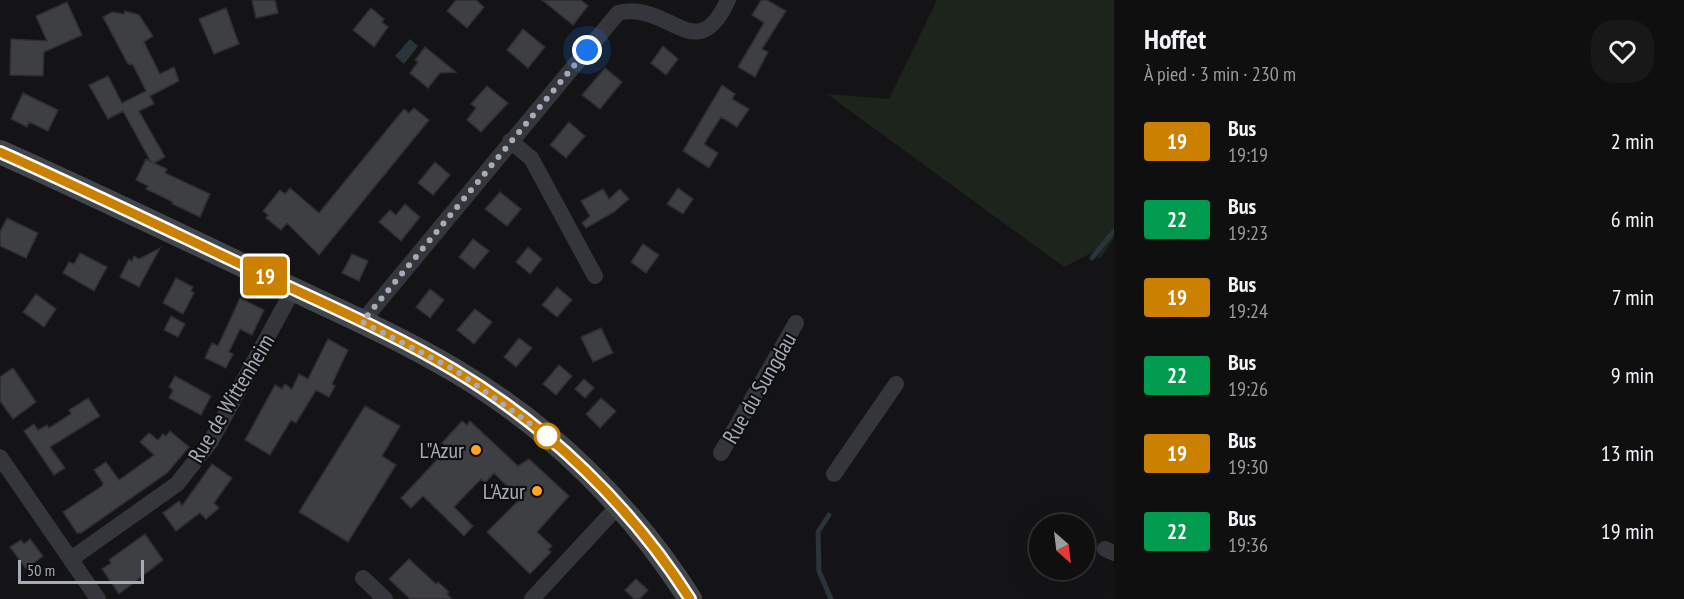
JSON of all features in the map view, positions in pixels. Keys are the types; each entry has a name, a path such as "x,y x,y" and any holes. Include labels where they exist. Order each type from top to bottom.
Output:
{"main road":[{"path":"0,152 362,322 455,370 532,423 619,505 690,599"}],"street":[{"path":"362,322 618,13 640,2 659,9 688,27 706,28 716,21 728,0"},
{"path":"510,141 531,158 595,276"},
{"name":"Rue de Wittenheim","path":"71,559 177,484 211,441 293,290"},
{"name":"Rue du Sungdau","path":"721,453 796,323"},
{"path":"834,474 896,384"},
{"path":"0,457 98,599"},
{"path":"532,599 619,505"},
{"path":"363,578 384,599"}],"shaded area":[{"path":"937,0 1114,0 1114,238 1100,259 1093,252 1064,267 827,94 889,99"},
{"path":"410,39 418,46 404,64 395,56"}],"building":[{"path":"252,0 275,0 278,13 256,18"},
{"path":"456,0 476,0 484,7 467,28 447,11"},
{"path":"542,0 581,0 588,6 573,25"},
{"path":"761,0 767,0 786,11 762,49 768,52 755,77 738,67 764,23 752,15"},
{"path":"67,2 82,35 44,52 43,76 10,75 11,39 47,41 36,16"},
{"path":"226,8 239,44 214,54 199,19"},
{"path":"371,8 384,19 382,22 388,27 374,47 353,30"},
{"path":"125,11 139,15 153,36 144,42 160,74 174,67 179,81 150,96 154,104 139,111 165,157 154,163 167,169 165,173 210,194 200,217 146,189 148,186 136,180 146,159 151,162 123,111 108,119 89,85 108,76 122,103 146,91 133,65 128,64 103,17 112,12 124,14"},
{"path":"523,29 545,47 528,68 507,50"},
{"path":"663,46 678,59 666,75 651,63"},
{"path":"425,47 456,72 440,73 428,88 410,73 418,62 415,60"},
{"path":"605,68 622,82 600,109 582,95"},
{"path":"722,85 735,94 732,99 749,109 737,127 721,117 704,144 718,153 709,168 683,151"},
{"path":"487,86 508,103 481,132 467,120 476,108 471,104"},
{"path":"23,93 58,110 48,131 29,122 27,127 11,119"},
{"path":"414,108 429,120 319,255 287,223 281,230 266,218 268,215 263,211 280,190 285,194 290,188 319,213 404,109 409,113"},
{"path":"569,122 585,136 566,158 550,145"},
{"path":"435,162 450,175 433,195 418,183"},
{"path":"678,188 693,199 683,214 667,204"},
{"path":"603,189 609,199 620,189 629,199 614,212 586,228 582,223 590,216 581,201"},
{"path":"500,192 521,209 507,226 485,209"},
{"path":"405,204 420,217 401,241 379,222 390,210 396,215"},
{"path":"7,218 38,233 26,258 0,246 0,232"},
{"path":"473,239 489,251 474,269 459,257"},
{"path":"643,244 659,255 646,273 631,262"},
{"path":"528,247 542,259 530,274 516,262"},
{"path":"160,248 139,287 120,277 129,259 132,261 134,256 139,259"},
{"path":"80,253 107,267 94,291 63,273 69,262 74,264"},
{"path":"352,254 368,261 359,281 342,273"},
{"path":"176,278 193,287 191,291 194,293 183,314 163,303"},
{"path":"557,287 572,300 557,317 542,305"},
{"path":"430,289 444,300 430,318 416,307"},
{"path":"36,294 56,309 44,327 23,312"},
{"path":"240,298 264,310 252,335 240,329 229,352 233,354 226,368 205,358 212,343 218,346"},
{"path":"475,309 492,322 474,344 457,330"},
{"path":"171,316 185,324 178,337 164,330"},
{"path":"601,328 613,353 593,362 581,337"},
{"path":"519,338 532,348 516,367 504,357"},
{"path":"328,339 348,350 332,384 335,386 329,397 316,390 296,423 291,420 270,455 245,440 275,385 282,389 285,384 292,389 299,374 308,379"},
{"path":"559,365 572,376 556,395 543,384"},
{"path":"13,368 36,402 13,419 0,401 0,377"},
{"path":"175,376 211,396 201,415 169,398 173,390 169,387"},
{"path":"584,379 594,388 585,398 575,389"},
{"path":"88,398 100,416 50,447 65,468 54,475 24,431 34,424 38,430 47,425 49,428 71,414 69,410"},
{"path":"601,398 616,411 600,428 586,414"},
{"path":"365,406 400,426 382,456 396,465 348,542 299,512"},
{"path":"462,421 467,425 470,421 518,466 529,459 569,496 537,532 552,546 548,550 551,552 530,574 487,532 520,499 494,473 485,483 481,479 454,507 473,526 464,536 423,496 411,508 401,498 448,448 442,443"},
{"path":"170,431 189,447 167,473 81,533 77,533 63,512 102,486 103,483 94,470 106,462 119,480 154,455 140,442 149,433 158,440"},
{"path":"212,464 232,478 214,503 219,508 206,519 200,513 176,531 163,513 179,501 182,506"},
{"path":"145,534 163,560 119,594 102,569 111,563 109,560"},
{"path":"30,539 43,556 26,569 10,547 21,540 24,544"},
{"path":"409,559 436,584 438,582 449,592 447,594 452,599 410,599 389,579"},
{"path":"636,579 648,590 640,599 634,599 625,590"}],"waterway":[{"path":"1092,258 1114,231"},
{"path":"829,515 818,532 819,571 831,599"}],"bus line":[{"name":"19","path":"0,152 362,322 455,370 532,423 596,482 630,517 690,599"}],"place":[{"name":"L\"Azur","path":"476,450"},
{"name":"L'Azur","path":"537,491"}],"route":[{"path":"547,436 532,423 455,370 362,322 587,50"}]}
